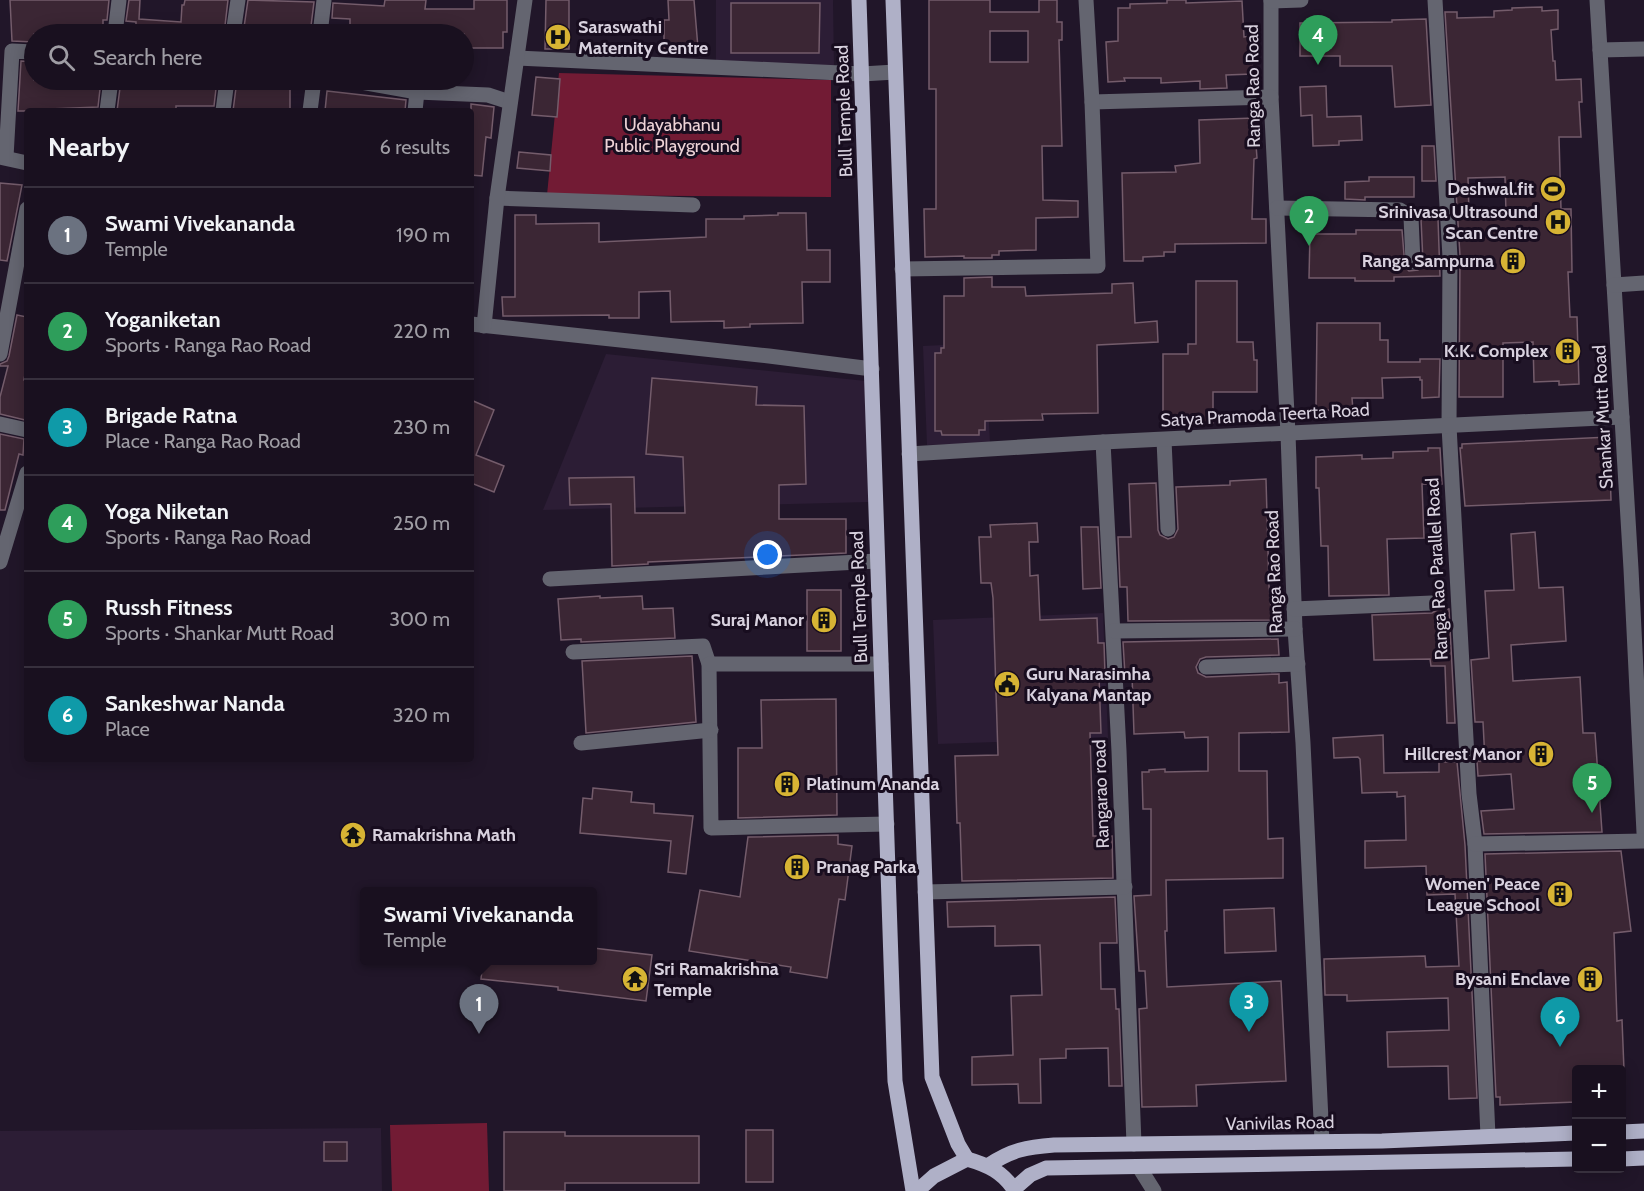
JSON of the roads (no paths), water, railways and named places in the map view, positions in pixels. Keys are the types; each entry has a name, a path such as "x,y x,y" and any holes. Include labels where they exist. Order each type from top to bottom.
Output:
{"main road":[{"name":"Bull Temple Road","path":"859,0 895,1080 915,1191"},
{"path":"893,0 932,1077 958,1144 967,1159"},
{"path":"1626,1132 1644,1131"},
{"name":"Vanivilas Road","path":"989,1165 1006,1154 1022,1148 1054,1145 1382,1141 1572,1133"},
{"path":"1626,1159 1644,1158"},
{"path":"915,1191 933,1176 967,1159 989,1165 1001,1174 1015,1190 1030,1175 1046,1168 1572,1159"}],"street":[{"path":"116,24 119,0"},
{"path":"234,24 238,0"},
{"path":"321,24 324,0"},
{"path":"525,0 477,325 872,369"},
{"path":"902,269 1098,266 1086,0"},
{"path":"1271,0 1301,0"},
{"name":"Ranga Rao Road","path":"1271,0 1271,97 1288,434 1294,609 1322,1141"},
{"name":"Ranga Rao Parallel Road","path":"1435,0 1450,257 1449,426 1469,794 1475,844 1488,1136"},
{"name":"Shankar Mutt Road","path":"1597,0 1622,417 1638,569 1644,833"},
{"path":"1600,50 1644,49"},
{"path":"24,52 12,51 3,157 24,161"},
{"path":"517,58 862,74 895,72"},
{"path":"107,108 110,90"},
{"path":"224,108 226,90"},
{"path":"309,108 312,90"},
{"path":"406,90 488,95 510,102"},
{"path":"415,108 417,92"},
{"path":"1092,102 1271,97"},
{"path":"497,198 693,205"},
{"path":"1277,208 1400,210 1411,217 1413,262"},
{"path":"0,354 24,224"},
{"path":"1614,285 1644,283"},
{"name":"Satya Pramoda Teerta Road","path":"909,454 1103,442 1622,417"},
{"path":"0,424 24,429"},
{"path":"1164,440 1168,529"},
{"name":"Rangarao road","path":"1103,442 1114,631 1134,1144"},
{"path":"0,561 24,483"},
{"path":"550,579 877,561"},
{"path":"1294,609 1432,603"},
{"path":"1114,631 1295,629"},
{"path":"573,652 703,646 709,664 711,828 887,824"},
{"path":"709,664 881,664"},
{"path":"1206,667 1298,664"},
{"path":"581,743 711,729"},
{"path":"1475,844 1644,841"},
{"path":"925,892 1125,887"},
{"path":"1139,1167 1154,1191"}],"place":[{"name":"Saraswathi Maternity Centre","path":"558,37"},
{"name":"Yoga Niketan","path":"1318,65"},
{"name":"Deshwal.fit","path":"1553,189"},
{"name":"Srinivasa Ultrasound Scan Centre","path":"1558,222"},
{"name":"Yoganiketan","path":"1309,246"},
{"name":"Ranga Sampurna","path":"1513,261"},
{"name":"K.K. Complex","path":"1568,351"},
{"name":"Suraj Manor","path":"824,620"},
{"name":"Guru Narasimha Kalyana Mantap","path":"1007,684"},
{"name":"Hillcrest Manor","path":"1541,754"},
{"name":"Platinum Ananda","path":"787,784"},
{"name":"Russh Fitness","path":"1592,813"},
{"name":"Ramakrishna Math","path":"353,835"},
{"name":"Pranag Parka","path":"797,867"},
{"name":"Women' Peace League School","path":"1560,894"},
{"name":"Sri Ramakrishna Temple","path":"635,979"},
{"name":"Bysani Enclave","path":"1590,979"},
{"name":"Brigade Ratna","path":"1249,1032"},
{"name":"Swami Vivekananda","path":"479,1034"},
{"name":"Sankeshwar Nanda","path":"1560,1047"}],"park label":[{"name":"Udayabhanu Public Playground","path":"672,135"}]}
